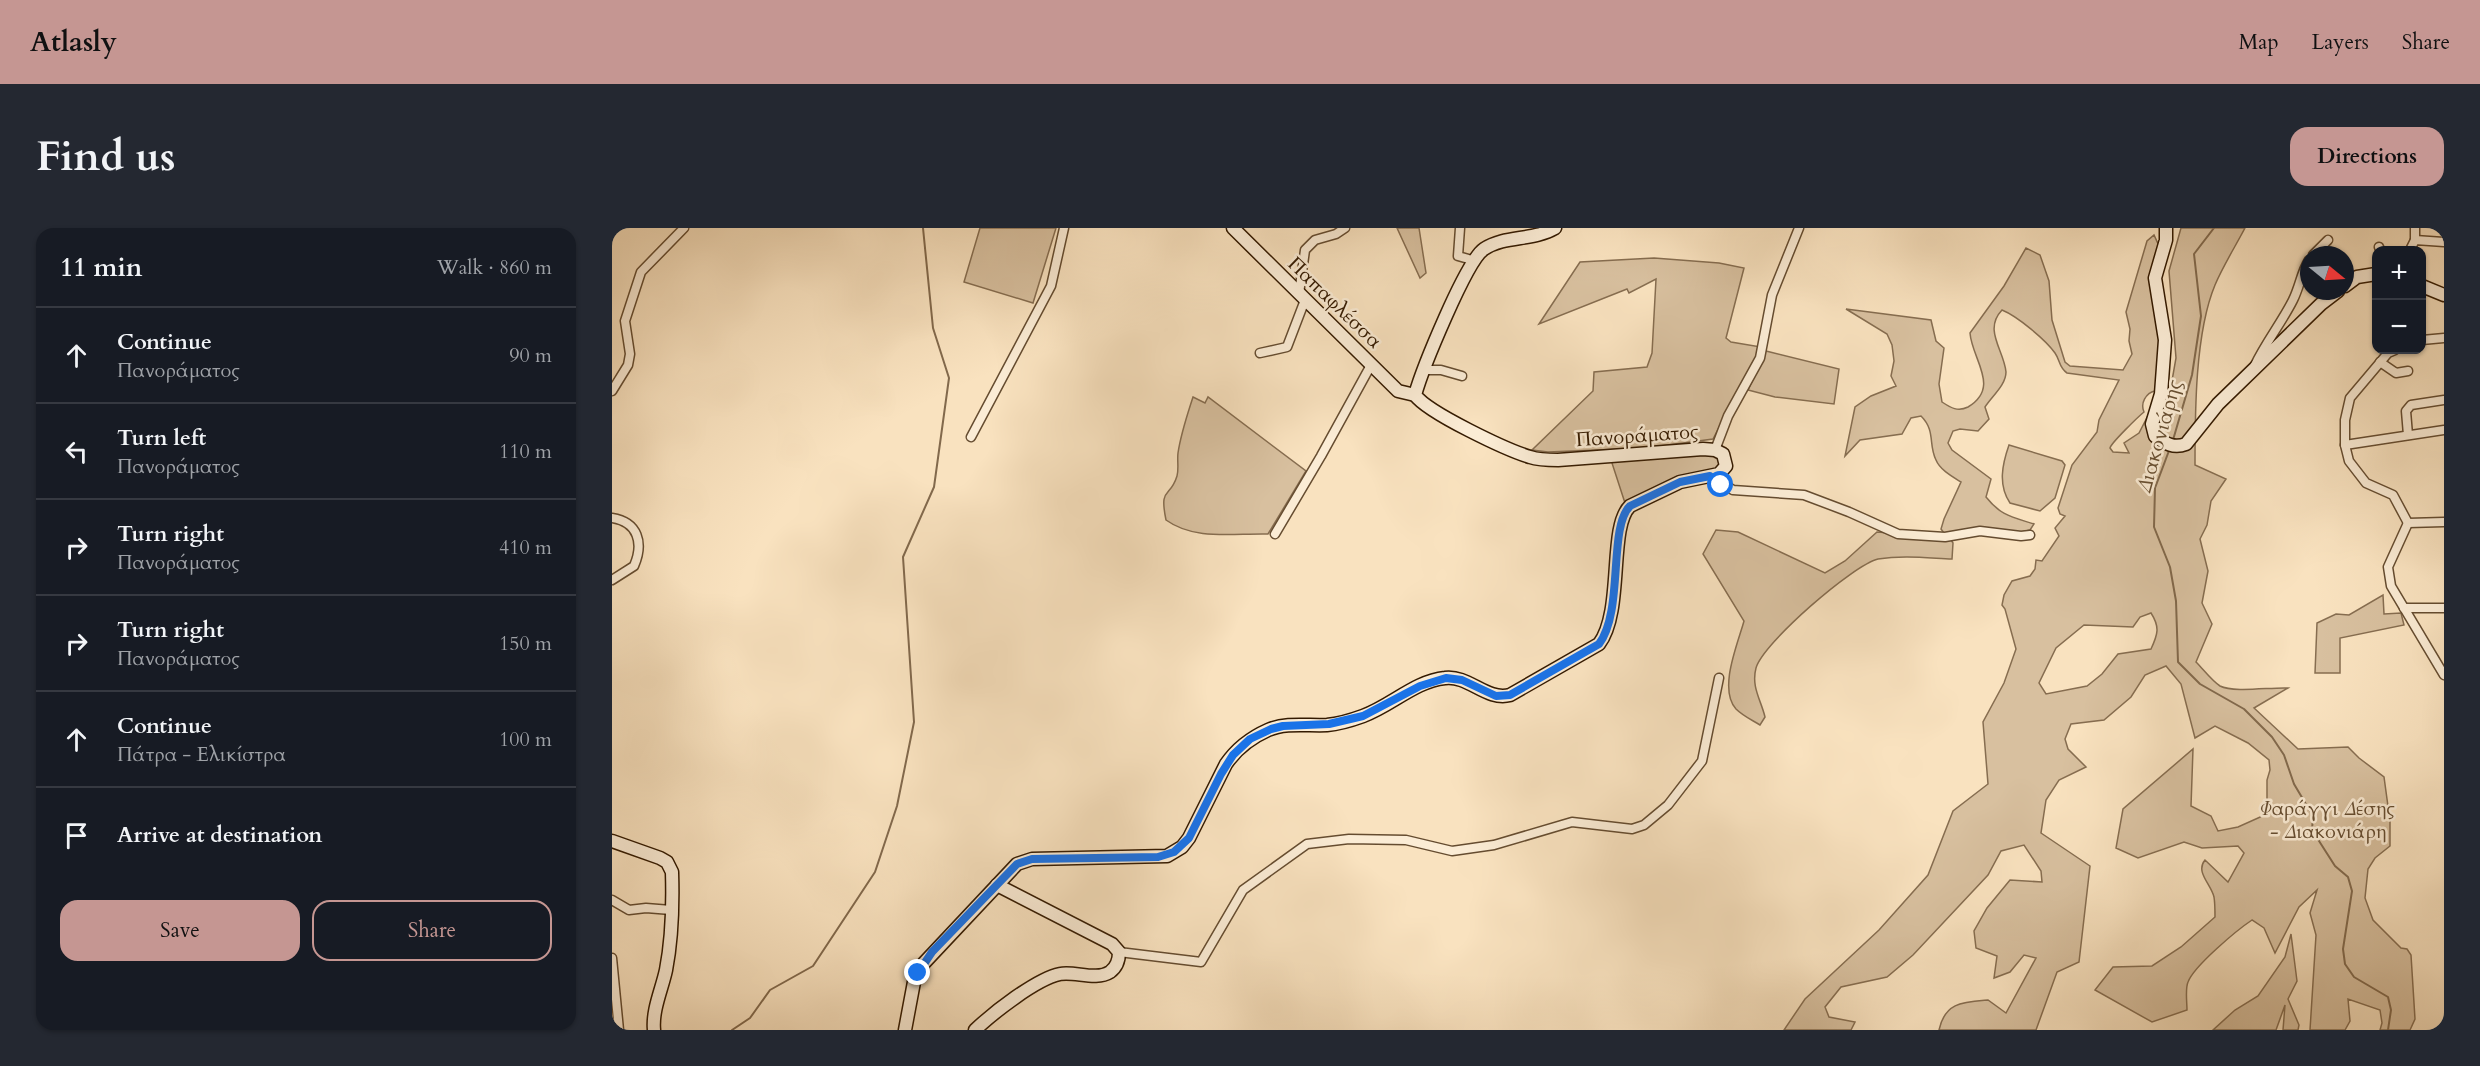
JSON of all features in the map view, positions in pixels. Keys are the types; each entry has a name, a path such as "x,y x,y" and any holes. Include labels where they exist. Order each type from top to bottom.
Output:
{"main road":[{"name":"Παπαφλέσσα","path":"1233,228 1398,391 1415,395"},
{"path":"1415,395 1472,260 1483,249 1493,244 1543,234 1555,228"},
{"path":"2166,228 2166,240 2155,278 2164,330 2164,371 2161,394 2152,424 2155,436 2170,445 2186,444 2218,404 2326,300"},
{"path":"2354,279 2372,275"},
{"path":"2426,288 2444,295"},
{"name":"Πανοράματος","path":"1415,395 1423,404 1484,437 1536,458 1558,460 1715,450 1725,458 1726,466 1719,474 1710,476"},
{"path":"905,1030 911,994 918,973 932,952 1017,864 1032,859 1158,857 1174,852 1189,838 1233,755 1250,739 1283,726 1329,724 1363,716 1420,686 1446,678 1462,680 1485,692 1504,696 1599,644 1609,622 1624,511 1680,482 1710,476"},
{"path":"612,842 667,862 672,872 666,969 656,1008 654,1030"},
{"path":"975,1030 1019,996 1055,975 1066,973 1098,975 1109,972 1117,963 1119,952 1102,938 997,885"}],"street":[{"path":"612,391 628,365 630,354 626,321 641,272 684,228"},
{"path":"971,437 1051,286 1064,228"},
{"path":"1260,353 1287,347 1302,297 1305,250 1309,244 1345,228"},
{"path":"1461,228 1458,256 1472,260"},
{"path":"1715,450 1728,416 1760,358 1772,295 1799,228"},
{"path":"2412,246 2415,240 2415,228"},
{"path":"2322,246 2328,240"},
{"path":"2415,240 2444,242"},
{"path":"2251,374 2266,343 2292,303 2300,279"},
{"path":"2426,340 2444,338"},
{"path":"2388,354 2350,398 2345,420 2345,445 2349,461 2366,483 2393,495 2408,523"},
{"path":"2380,362 2396,373 2409,371"},
{"path":"1275,534 1371,364"},
{"path":"1424,370 1441,370 1462,376"},
{"path":"2408,435 2406,411 2411,405 2444,400"},
{"path":"2345,445 2444,430"},
{"path":"1710,476 1733,490 1804,495 1898,534 1945,537 1980,531 2030,535"},
{"path":"612,518 629,524 638,541 634,566 612,580"},
{"path":"2408,523 2444,522"},
{"path":"2408,523 2388,567 2391,586 2444,675"},
{"path":"2404,608 2444,608"},
{"path":"1119,952 1201,962 1243,890 1307,844 1348,839 1406,840 1452,851 1494,845 1572,822 1632,829 1644,825 1668,805 1702,762 1719,678"},
{"path":"612,900 629,910 646,908 671,910"},
{"path":"612,958 619,1030"}],"green space":[{"path":"980,228 1056,228 1033,303 964,282"},
{"path":"1397,228 1419,228 1426,273 1420,278"},
{"name":"Φαράγγι Δέσης - Διακονιάρη","path":"2181,228 2245,228 2215,285 2208,304 2200,349 2196,398 2195,465 2226,479 2211,501 2207,525 2200,539 2208,571 2202,603 2212,624 2196,662 2217,684 2226,688 2288,688 2254,708 2298,749 2348,747 2384,777 2390,821 2390,846 2375,858 2368,869 2365,898 2373,920 2411,955 2415,1019 2410,1030 2380,1030 2382,1023 2380,1010 2348,999 2350,1021 2345,1030 2310,1030 2316,935 2310,913 2317,890 2299,907 2275,953 2264,928 2252,920 2217,949 2198,967 2188,982 2187,1010 2152,1022 2095,990 2113,967 2152,966 2181,947 2215,917 2214,897 2203,874 2202,865 2205,860 2228,882 2244,853 2238,846 2202,848 2184,842 2138,858 2116,848 2123,809 2193,749 2191,806 2211,816 2218,831 2238,827 2267,814 2269,760 2248,743 2215,726 2195,738 2181,684 2166,666 2145,675 2131,697 2104,720 2071,724 2065,739 2068,749 2086,767 2059,780 2046,800 2041,833 2090,866 2079,962 2057,972 2036,1030 1939,1030 1946,1014 1956,1005 1963,1003 1988,1000 2006,1013 2036,958 2024,955 2010,972 1994,978 1997,956 1976,948 1974,931 1987,908 2010,880 2042,882 2041,871 2024,845 2001,851 1988,875 1913,955 1887,977 1841,987 1825,1007 1829,1017 1855,1022 1851,1030 1784,1030 1805,999 1879,930 1928,875 1953,811 1988,784 1983,722 2004,683 2016,649 2002,605 2004,595 2012,581 2030,576 2035,569 2036,560 2042,561 2059,536 2055,528 2065,516 2060,514 2058,508 2072,465 2097,432 2099,420 2119,380 2067,373 2045,342 2023,323 2002,310 1994,325 1994,333 2006,372 2001,386 1985,407 1989,419 1978,431 1960,429 1953,431 1948,443 1952,450 1991,479 1986,497 1991,503 2007,515 2034,524 2030,530 2021,532 1944,533 1941,529 1944,519 1961,482 1938,464 1929,427 1921,416 1911,418 1902,434 1860,440 1845,456 1855,407 1871,396 1896,386 1891,376 1894,361 1892,345 1887,334 1846,309 1931,320 1936,341 1944,348 1939,384 1942,402 1955,409 1961,409 1968,407 1978,399 1983,391 1982,373 1970,333 2004,286 2026,248 2040,255 2049,281 2052,320 2065,362 2070,366 2123,370 2132,354 2126,312 2147,241 2154,235 2159,246 2162,334 2155,391 2145,399 2144,412 2110,448 2113,452 2129,453 2124,443 2139,433 2152,408 2170,392 2176,358 2169,271","holes":["2151,613 2156,622 2157,631 2151,649 2118,654 2102,674 2087,686 2046,694 2039,683 2056,648 2084,625 2133,627 2140,617"]},
{"path":"1654,258 1719,263 1744,268 1726,338 1731,342 1761,347 1713,439 1645,448 1548,452 1532,450 1593,391 1594,372 1647,367 1652,353 1656,279 1629,293 1627,289 1539,324 1580,262"},
{"path":"1766,351 1839,369 1834,404 1775,397 1748,390"},
{"path":"1193,397 1205,403 1208,397 1306,471 1268,534 1202,533 1177,527 1166,520 1165,497 1177,476 1179,446"},
{"path":"2009,445 2062,461 2065,465 2055,498 2040,511 2010,503 2006,496 2002,475"},
{"path":"1694,453 1719,454 1721,467 1625,503 1611,460"},
{"path":"1716,530 1738,532 1825,573 1845,561 1877,532 1950,538 1953,543 1952,559 1906,557 1878,559 1849,575 1810,606 1774,641 1756,668 1756,687 1765,717 1760,725 1736,709 1731,700 1729,678 1744,621 1703,554"},
{"path":"2383,595 2384,614 2401,613 2404,625 2340,638 2340,673 2315,673 2317,623 2336,614 2349,615"},
{"path":"2291,934 2297,981 2288,999 2299,1025 2298,1030 2283,1030 2285,1005 2276,1030 2213,1030 2235,1010 2258,996 2285,957"}],"waterway":[{"path":"732,1030 750,1018 770,990 813,966 875,872 897,806 914,722 903,557 934,487 949,378 933,328 923,228"},
{"name":"Διακονιάρης","path":"2173,440 2192,375 2201,316 2194,254 2214,228"},
{"name":"Διακονιάρης","path":"2170,448 2155,488 2154,527 2170,567 2176,601 2178,662 2200,684 2244,709 2272,737 2284,755 2294,784 2313,816 2312,830 2335,866 2348,877 2352,891 2343,949 2345,964 2354,977 2388,997 2391,1010 2388,1030"}],"route":[{"path":"918,973 932,952 1017,864 1032,859 1158,857 1167,856 1182,847 1233,755 1255,736 1283,726 1329,724 1363,716 1432,680 1454,678 1496,696 1510,695 1599,644 1609,622 1617,570 1621,519 1624,511 1630,506 1689,479 1710,476 1721,485"}]}
